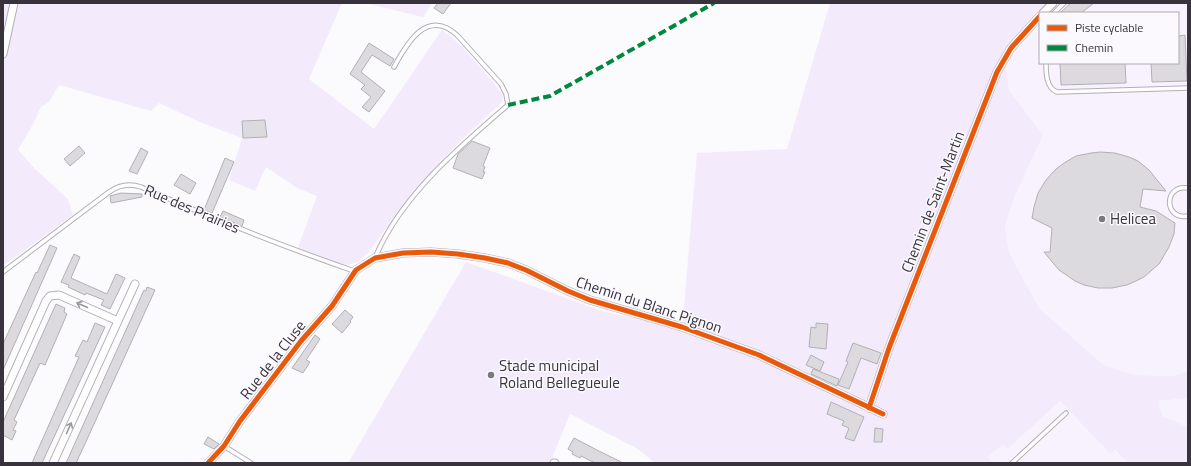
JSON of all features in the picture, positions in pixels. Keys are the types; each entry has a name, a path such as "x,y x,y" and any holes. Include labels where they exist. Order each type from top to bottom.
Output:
{"street":[{"path":"3,54 14,3"},
{"path":"1044,12 1053,3"},
{"name":"Chemin de Saint-Martin","path":"869,408 889,348 999,68 1011,48 1039,17"},
{"name":"Chemin du Blanc Pignon","path":"375,258 403,253 431,252 465,255 508,263 590,300 690,330 759,355 883,414"},
{"name":"Rue de la Cluse","path":"208,463 224,446 236,426 298,345 336,300 354,271 375,258"},
{"path":"53,463 135,284"},
{"path":"3,397 46,301 50,296 56,294 59,295 118,321"}],"lane":[{"path":"1055,12 1064,3"},
{"path":"375,258 386,237 413,197 452,156 508,105 506,94 501,84 457,35 448,28 440,25 428,26 421,30 404,49 394,67"},
{"path":"1046,64 1048,81 1052,89 1056,92 1188,88"},
{"name":"Rue des Prairies","path":"3,272 108,192 117,187 130,185 140,187 214,219 354,271"},
{"path":"1188,188 1181,188 1174,191 1170,197 1170,208 1181,216 1188,216"},
{"path":"1012,463 1066,413"},
{"path":"224,446 251,463"}],"shaded area":[{"path":"3,3 342,3 309,79 374,129 442,30 457,42 473,59 501,92 503,98 502,102 459,142 413,191 368,253 357,262 336,268 296,253 317,196 297,188 266,167 255,191 229,180 242,138 202,123 159,103 151,111 59,85 49,102 41,107 18,150 35,169 68,199 73,215 3,266"},
{"path":"365,3 432,3 423,17"},
{"path":"830,3 1059,3 1049,12 1039,12 1034,26 1012,52 1006,65 1009,90 1043,135 1014,198 1005,226 1009,253 1040,309 1104,365 1134,375 1174,376 1188,371 1188,398 1159,401 1162,416 1188,427 1188,463 1127,463 1115,450 1110,454 1060,401 1008,449 1003,444 988,457 992,463 655,463 638,449 570,414 550,463 348,463 466,262 605,312 654,322 682,330 697,153 787,149"},
{"path":"1059,3 1188,3 1188,371 1174,376 1134,375 1104,365 1040,309 1009,253 1005,226 1014,198 1043,135 1009,90 1006,65 1012,52 1034,26 1039,22 1039,64 1179,64 1179,12 1049,12"},
{"path":"1188,398 1188,427 1162,416 1159,401"},
{"path":"1060,401 1109,453 1114,450 1127,463 992,463 988,457 1003,444 1008,449"}],"building":[{"path":"438,3 451,3 443,14 434,8"},
{"path":"1071,3 1094,3 1082,12 1061,12"},
{"path":"1185,35 1187,81 1152,82 1151,64 1179,64 1179,36"},
{"path":"369,43 394,59 390,66 372,55 361,72 385,91 369,112 362,107 371,97 361,89 365,85 350,74"},
{"path":"1060,64 1125,64 1126,83 1061,85"},
{"path":"265,120 267,137 243,138 242,121"},
{"path":"472,141 490,148 483,166 485,167 483,172 485,172 482,179 453,168 458,154"},
{"path":"79,146 85,153 70,166 64,159"},
{"path":"141,148 148,152 137,174 129,171"},
{"name":"Helicea","path":"1100,152 1115,153 1129,157 1138,161 1149,170 1166,191 1143,189 1140,207 1156,211 1175,223 1174,234 1169,247 1159,264 1144,277 1127,285 1112,288 1098,288 1084,285 1075,281 1059,270 1044,252 1050,252 1052,228 1032,218 1038,193 1046,180 1056,169 1076,156"},
{"path":"225,158 234,162 212,213 204,210"},
{"path":"181,174 196,183 190,194 174,185"},
{"path":"121,193 142,194 142,197 111,203 110,196"},
{"path":"223,211 244,220 242,226 220,217"},
{"path":"50,245 57,248 3,370 3,344"},
{"path":"74,254 80,257 71,278 107,294 116,274 125,278 110,309 101,305 104,300 86,293 85,295 61,282"},
{"path":"147,287 155,290 84,446 76,463 66,463 144,290 146,291"},
{"path":"56,304 65,308 64,312 67,314 45,365 40,363 14,420 17,422 13,430 16,431 12,440 3,435 3,422"},
{"path":"345,310 353,317 342,333 332,324"},
{"path":"95,323 105,327 42,463 32,463 79,357 75,356 83,340 87,342"},
{"path":"816,323 828,324 826,349 809,347 811,327 816,328"},
{"path":"315,335 320,339 306,360 310,362 303,373 292,368"},
{"path":"853,343 881,353 877,364 861,358 849,389 838,385 848,362 846,361"},
{"path":"811,355 824,362 820,371 806,365"},
{"path":"813,369 839,379 837,386 811,374"},
{"path":"831,402 864,417 854,441 845,438 849,428 842,425 844,421 827,414"},
{"path":"875,428 883,429 882,442 874,442"},
{"path":"208,437 219,444 214,449 204,444"},
{"path":"574,438 623,463 595,463 581,456 580,458 572,454 573,452 568,449"}],"marked path":[{"path":"508,105 550,96 714,3"}],"cycle path":[{"path":"869,408 889,348 997,72 1011,48 1039,17"},
{"path":"208,463 224,446 240,421 301,341 332,306 356,270 375,258 403,253 431,252 458,254 508,263 590,300 682,327 759,355 883,414"}],"place":[{"name":"Helicea","path":"1102,219"},
{"name":"Stade municipal Roland Bellegueule","path":"491,375"}]}
